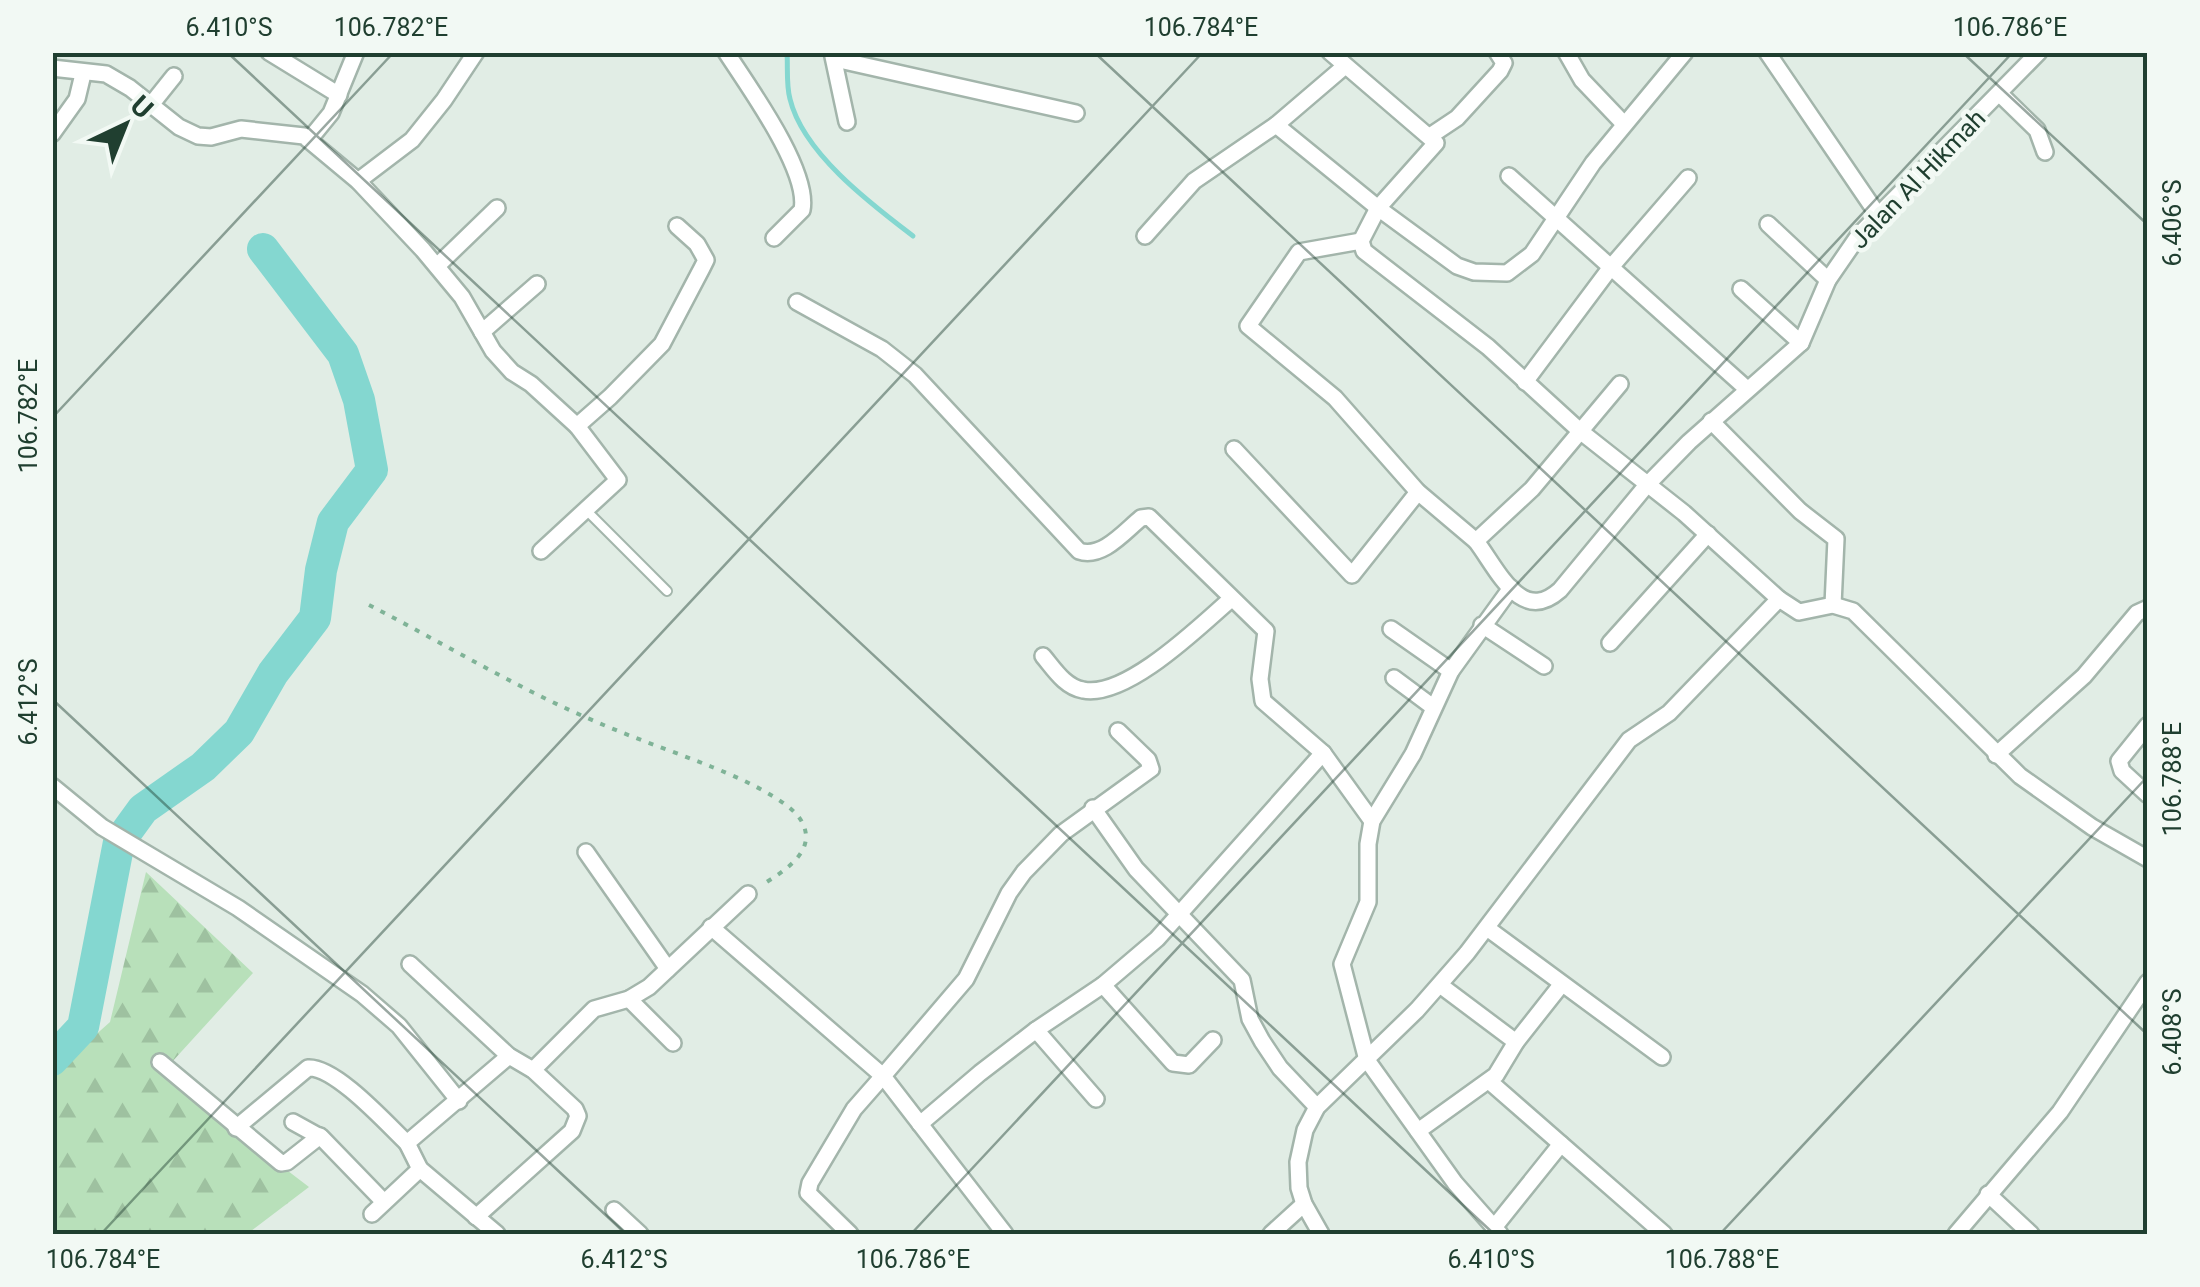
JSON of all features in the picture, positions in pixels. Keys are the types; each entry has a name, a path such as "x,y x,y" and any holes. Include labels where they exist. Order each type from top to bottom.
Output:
{"street":[{"path":"269,52 339,95"},
{"path":"309,140 331,113 356,52"},
{"path":"358,182 412,140 476,52"},
{"path":"1330,52 1430,136 1435,146 1378,208 1361,241 1364,250 1488,347 1580,431 1708,534 1779,599 1799,612 1833,604 1846,606 1996,755 2042,792 2148,859"},
{"path":"1430,136 1458,118 1500,72 1504,62 1497,52"},
{"path":"1566,52 1582,80 1624,124"},
{"path":"1276,125 1457,266 1490,274 1516,269 1624,124 1685,52"},
{"path":"1767,52 1878,215"},
{"name":"Jalan Al Hikmah","path":"1511,588 1523,600 1547,602 1576,574 1646,486 1711,422 1801,344 1828,280 1859,235 2039,52"},
{"path":"735,54 777,131 804,196 802,210 774,238"},
{"path":"847,122 834,56 1076,114"},
{"path":"1145,236 1194,181 1276,125 1345,66"},
{"path":"52,68 106,74 198,136 250,129 293,134 309,140 358,182 438,266 512,372 532,384 577,426 618,479 541,551"},
{"path":"52,134 78,99 83,74"},
{"path":"150,106 174,76"},
{"path":"2000,95 2036,130 2044,152"},
{"path":"1509,176 1590,244 1748,389"},
{"path":"1525,382 1611,267 1688,178"},
{"path":"438,266 497,208"},
{"path":"1768,224 1828,280"},
{"path":"577,426 662,344 702,268 706,260 703,252 677,226"},
{"path":"1361,241 1300,252 1248,326 1334,398 1418,492 1476,541 1511,588 1450,671 1412,754 1372,821 1368,902 1342,964 1368,1060 1455,1183 1498,1230 1561,1144"},
{"path":"482,332 537,284"},
{"path":"1742,289 1801,344"},
{"path":"797,302 882,349 915,375 1079,551 1100,551 1141,518 1150,517 1266,630 1260,679 1263,701 1337,768 1372,821"},
{"path":"1476,541 1532,488 1620,384"},
{"path":"1711,422 1800,511 1836,539 1833,604"},
{"path":"1234,449 1352,575 1418,492"},
{"path":"1610,643 1708,534"},
{"path":"1043,656 1067,684 1097,691 1113,686 1163,655 1231,599"},
{"path":"1321,1234 1304,1204 1298,1162 1305,1130 1317,1108 1440,985 1629,740 1669,713 1779,599"},
{"path":"1996,755 2084,676 2138,613 2148,608"},
{"path":"1482,624 1544,666"},
{"path":"1391,629 1450,671"},
{"path":"1394,678 1433,707"},
{"path":"2148,725 2119,761 2122,771 2148,795"},
{"path":"850,1234 808,1193 818,1168 854,1108 966,979 1009,893 1024,872 1044,849 1093,808 1151,770 1148,760 1118,731"},
{"path":"920,1124 1036,1030 1103,985 1181,915 1322,753"},
{"path":"52,786 102,827 238,908 362,994 398,1026 459,1101"},
{"path":"1093,808 1136,870 1242,980 1250,1019 1262,1041 1280,1068 1317,1108"},
{"path":"586,852 668,969"},
{"path":"533,1070 594,1009 630,1000 748,894"},
{"path":"711,927 883,1076 1004,1234"},
{"path":"1487,928 1662,1057"},
{"path":"410,964 509,1056 533,1070 575,1108 578,1116 572,1131 476,1216"},
{"path":"1956,1234 2066,1104 2148,982"},
{"path":"1103,985 1173,1063 1190,1065 1213,1040"},
{"path":"1440,985 1516,1042"},
{"path":"1418,1131 1489,1082 1562,985"},
{"path":"630,1000 674,1042"},
{"path":"1036,1030 1096,1098"},
{"path":"407,1143 509,1056"},
{"path":"160,1062 280,1163 287,1162 320,1136"},
{"path":"236,1128 308,1068 328,1072 407,1143 420,1168 497,1234"},
{"path":"1489,1082 1664,1234"},
{"path":"293,1122 320,1136 384,1202"},
{"path":"372,1214 420,1168"},
{"path":"1988,1194 2031,1234"},
{"path":"1271,1234 1304,1204"},
{"path":"614,1210 640,1234"}],"lane":[{"path":"586,510 668,592"}],"path":[{"path":"369,606 598,723 727,772 786,806 801,820 806,834 802,850 793,865 748,894"}],"green space":[{"path":"146,872 253,973 161,1074 309,1187 247,1234 53,1234 52,1042 73,1055 110,1022"}],"waterway":[{"path":"787,52 790,99 809,139 841,176 913,236"},
{"path":"52,1060 83,1027 119,842 143,809 203,767 239,732 273,673 315,618 333,522 372,470 359,400 343,354 263,249"}]}
